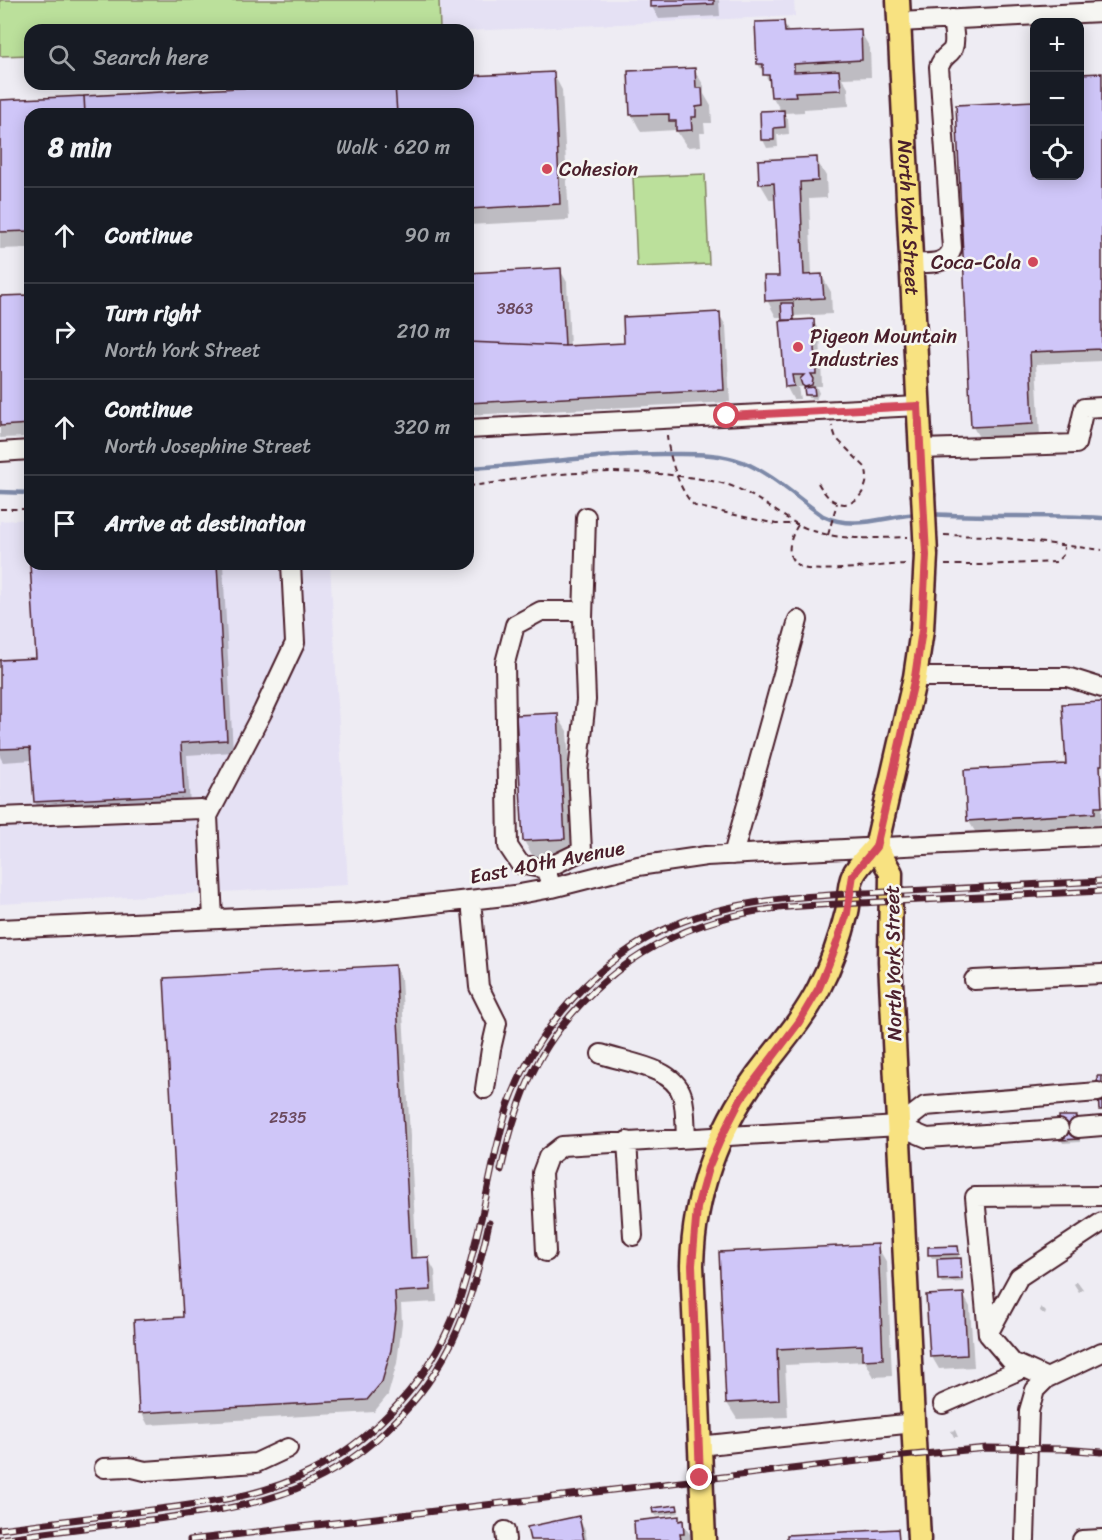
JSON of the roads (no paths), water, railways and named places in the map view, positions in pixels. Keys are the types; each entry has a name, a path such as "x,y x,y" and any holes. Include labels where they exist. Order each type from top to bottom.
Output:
{"main road":[{"name":"North York Street","path":"898,11 925,561 923,621 915,677 876,847 891,873 890,961 919,1540"},
{"path":"704,1540 693,1241 700,1194 722,1136 741,1099 799,1022 819,988 847,913 853,875 876,847"}],"street":[{"path":"898,11 952,19 1045,7 1102,12"},
{"path":"911,263 941,261 951,254 939,67 942,58 954,47 952,19"},
{"path":"474,429 918,406"},
{"path":"921,449 1076,444 1084,408 1102,407"},
{"path":"0,452 24,450"},
{"path":"583,611 540,610 515,625 505,663 508,846 520,864 544,869 582,851 578,772 586,700 583,611 586,517"},
{"path":"213,919 208,816 263,711 295,643 291,570"},
{"path":"733,855 798,620"},
{"path":"915,677 1067,677 1102,688"},
{"path":"0,817 201,809 208,816"},
{"name":"East 40th Avenue","path":"0,929 352,912 471,900 552,888 664,862 733,855 1102,836"},
{"path":"544,869 552,888"},
{"path":"471,900 479,987 497,1023 490,1049 485,1089"},
{"path":"974,980 1102,974"},
{"path":"601,1054 666,1074 676,1083 682,1096 686,1138"},
{"path":"899,1126 925,1106 1098,1092"},
{"path":"546,1252 542,1173 548,1157 562,1146 899,1126 927,1138 1059,1129"},
{"path":"1078,1128 1102,1126"},
{"path":"627,1141 633,1236"},
{"path":"1047,1378 1012,1362 988,1334 975,1197 1102,1196"},
{"path":"988,1334 1019,1277 1102,1222"},
{"path":"1025,1540 1029,1411 1035,1390 1047,1378 1102,1352"},
{"path":"943,1404 1024,1368"},
{"path":"699,1446 914,1423"},
{"path":"104,1468 129,1467 145,1471 256,1463 288,1448"},
{"path":"1082,1540 1102,1539"}],"waterway":[{"path":"474,468 619,455 716,456 734,459 754,467 823,516 835,520 858,522 918,514"},
{"path":"0,492 24,493"},
{"path":"930,514 1102,518"}],"railway":[{"path":"0,1529 186,1506 250,1494 290,1481 332,1460 391,1412 408,1393 437,1351 459,1302 508,1106 535,1049 553,1023 595,976 646,939 674,925 700,916 752,903 832,895 1102,881"},
{"path":"501,1170 518,1107 526,1087 541,1058 559,1031 603,982 629,962 687,931 718,920 778,908 1102,891"},
{"path":"0,1539 183,1516 233,1507 282,1494 310,1483 337,1468 362,1451 386,1430 427,1384 457,1331 467,1305 489,1223"},
{"path":"190,1540 892,1457 987,1448 1102,1452"}],"place":[{"name":"Cohesion","path":"547,169"},
{"name":"Coca-Cola","path":"1033,262"},
{"name":"Pigeon Mountain Industries","path":"798,347"}]}
